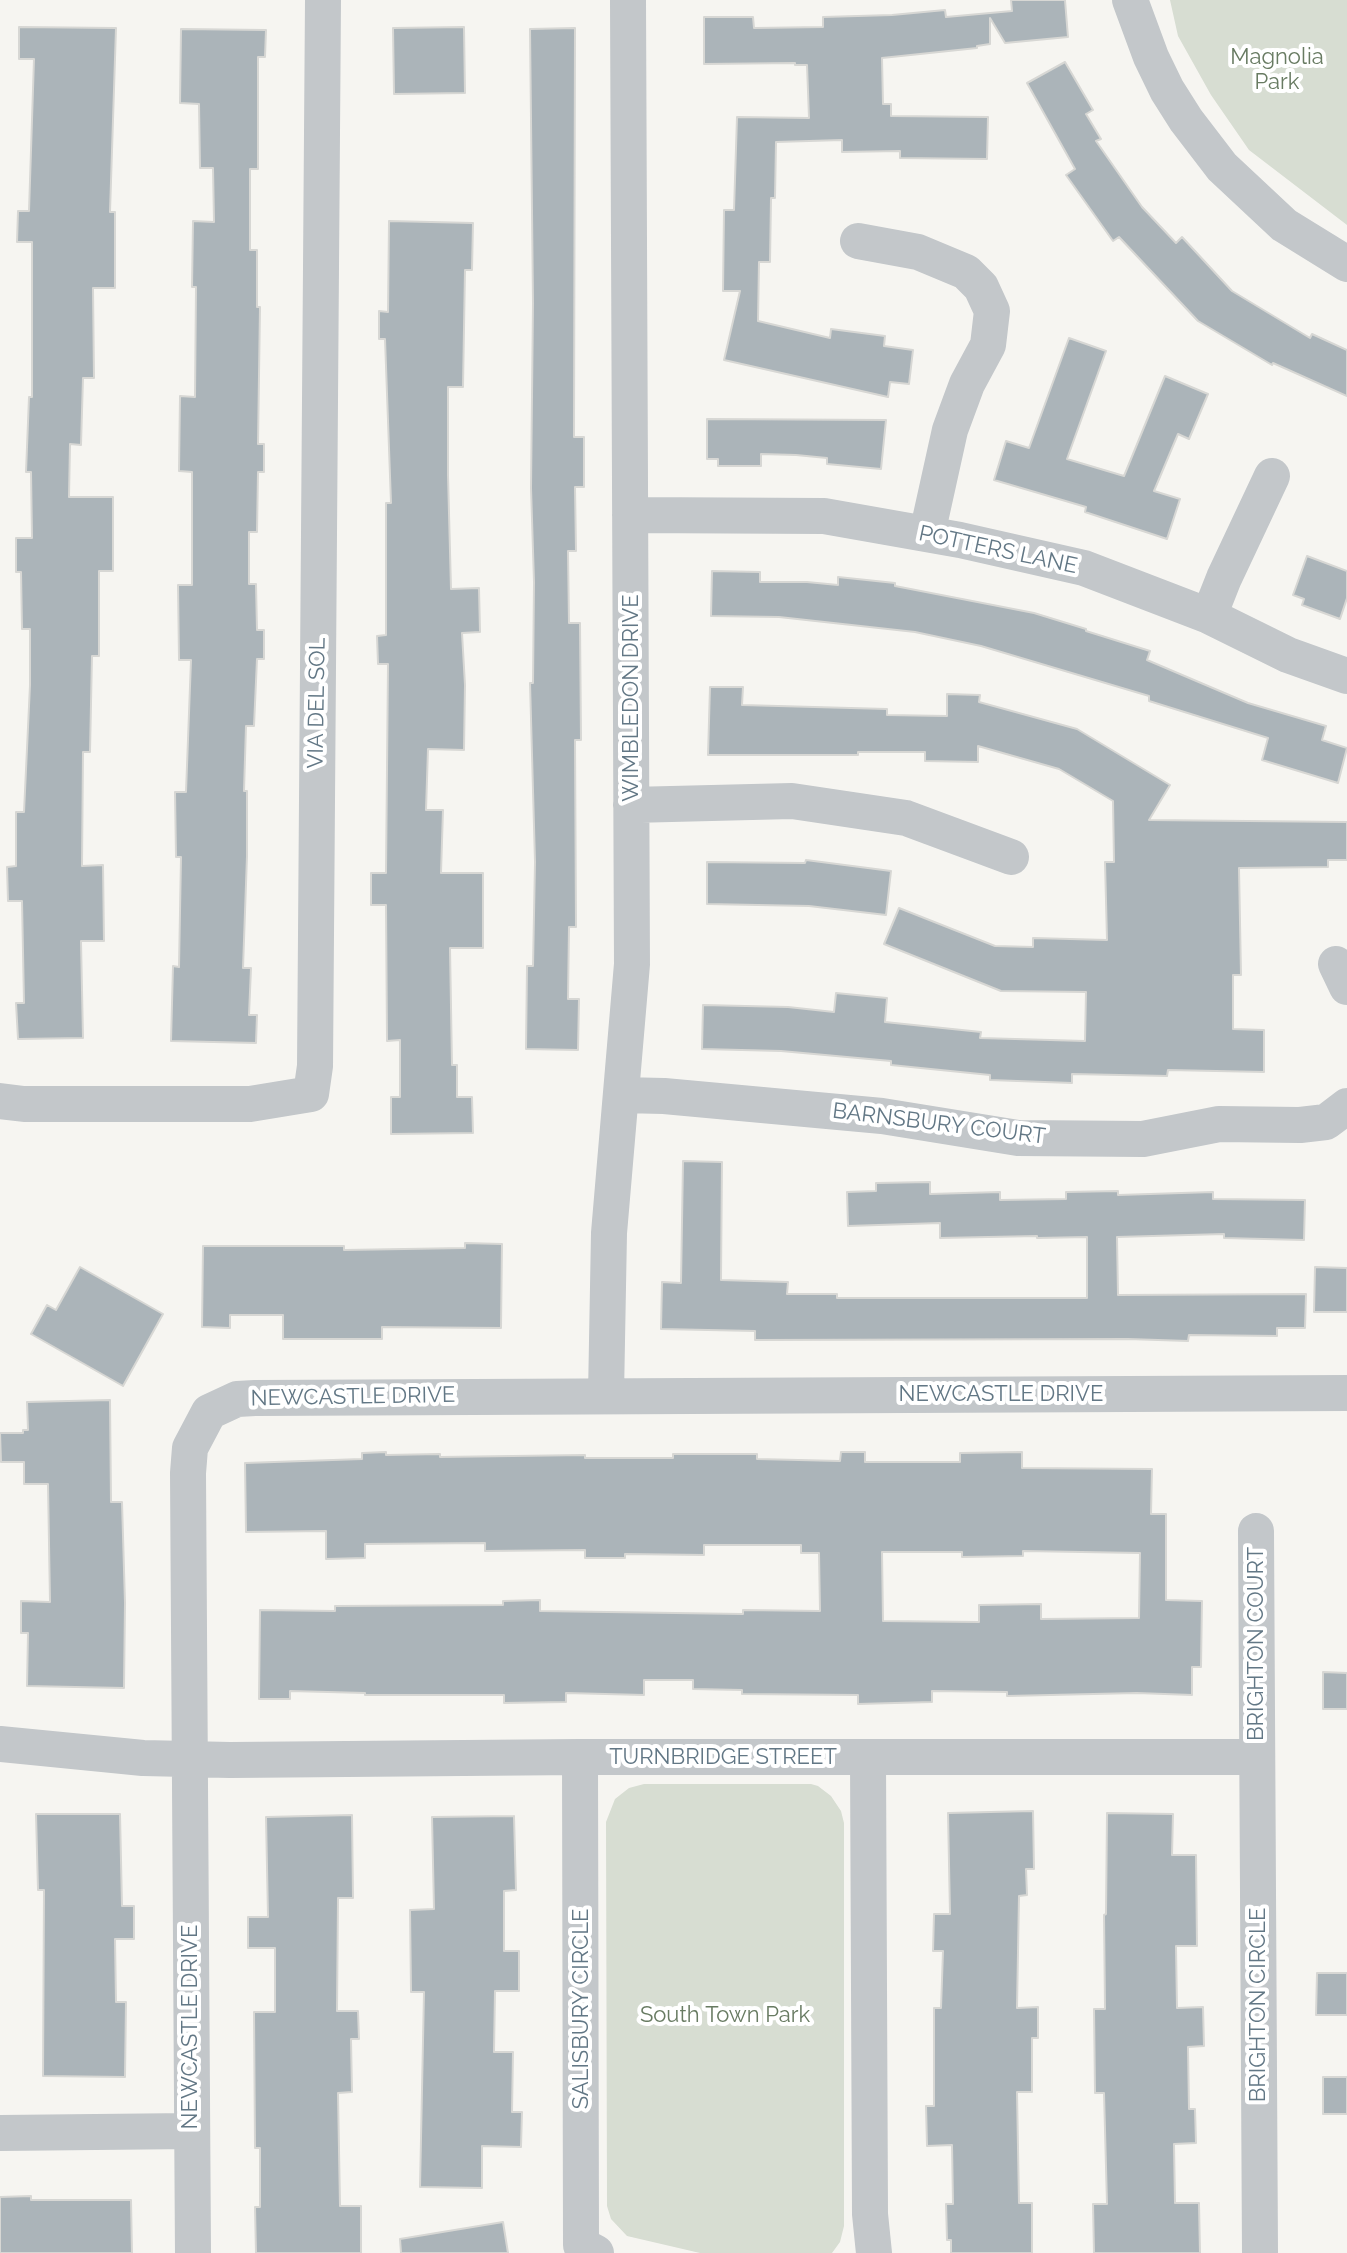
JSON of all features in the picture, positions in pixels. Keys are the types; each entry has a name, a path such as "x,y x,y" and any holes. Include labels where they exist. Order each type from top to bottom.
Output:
{"street":[{"name":"VIA DEL SOL","path":"0,1101 24,1104 250,1104 311,1094 315,1066 323,0"},
{"name":"WIMBLEDON DRIVE","path":"606,1395 609,1233 632,964 628,0"},
{"path":"1130,0 1167,90 1222,167 1284,225 1347,264"},
{"path":"858,241 918,252 966,272 981,287 992,311 988,345 967,384 950,430 927,534"},
{"path":"1209,616 1272,476"},
{"name":"POTTERS LANE","path":"630,515 824,516 927,534 1084,568 1209,616 1288,655 1347,676"},
{"path":"631,805 792,801 906,818 1011,857"},
{"name":"BARNSBURY COURT","path":"621,1095 664,1096 882,1116 1018,1138 1143,1139 1219,1124 1300,1125 1326,1122 1347,1106"},
{"name":"NEWCASTLE DRIVE","path":"193,2253 188,1473 190,1448 209,1412 237,1399 255,1398 1347,1393"},
{"name":"BRIGHTON COURT","path":"1256,1531 1256,1757"},
{"name":"TURNBRIDGE STREET","path":"0,1744 143,1758 190,1759 1256,1757"},
{"name":"SALISBURY CIRCLE","path":"580,1757 581,2245 596,2253"},
{"path":"868,1757 869,2198 874,2253"},
{"name":"BRIGHTON CIRCLE","path":"1256,1757 1260,2253"},
{"path":"0,2133 191,2131"}],"green space":[{"name":"Magnolia Park","path":"1170,0 1347,0 1347,225 1249,150 1211,95 1178,36"},
{"name":"South Town Park","path":"644,1784 811,1784 831,1796 841,1811 844,1823 844,2226 840,2242 832,2253 700,2253 627,2236 611,2219 607,2206 606,1822 615,1799 629,1788"}],"building":[{"path":"1011,0 1065,0 1068,37 1005,43 990,18 990,44 882,58 883,104 891,104 891,116 988,117 987,159 900,158 900,151 842,152 842,140 776,142 770,262 759,262 758,321 830,338 831,329 885,336 884,346 913,350 909,384 890,382 888,397 724,360 740,291 723,291 724,210 734,210 737,117 809,118 807,65 704,64 704,17 753,17 754,28 823,27 823,17 945,10 946,17 1012,11"},
{"path":"19,27 116,28 110,212 115,212 115,288 93,288 94,378 83,378 81,445 70,444 69,497 113,497 113,571 99,571 99,656 92,656 90,752 83,752 82,866 103,865 104,941 81,941 83,1038 18,1039 16,1003 24,1003 22,901 8,901 7,867 16,866 16,812 24,812 30,685 30,629 22,629 21,572 16,572 16,538 32,538 31,472 26,472 29,397 32,397 32,242 17,242 18,211 29,211 34,59 19,59"},
{"path":"464,27 465,93 394,94 393,28"},
{"path":"575,28 574,437 584,437 584,487 575,487 576,551 568,551 569,623 580,623 581,740 575,740 576,927 569,927 568,999 579,999 578,1050 526,1049 527,966 533,966 535,862 530,683 533,683 534,582 530,29"},
{"path":"181,29 266,30 265,57 258,57 258,169 250,169 250,250 257,250 257,307 260,307 258,444 264,444 264,472 258,472 257,532 249,532 249,584 256,584 257,630 264,630 264,659 257,659 254,726 246,726 244,791 247,791 247,856 243,968 251,968 249,1015 257,1015 256,1043 171,1041 173,966 179,967 181,857 176,857 175,792 186,792 191,660 179,660 178,585 192,585 192,472 179,471 180,396 195,397 193,221 214,222 213,168 200,168 199,104 180,103"},
{"path":"1065,62 1093,110 1086,114 1101,139 1096,141 1142,207 1176,243 1182,237 1232,291 1310,338 1312,334 1347,350 1347,396 1272,365 1198,321 1119,237 1113,241 1066,175 1075,169 1027,83"},
{"path":"389,221 473,223 472,270 465,270 463,387 448,387 448,475 451,589 479,588 480,632 462,633 464,750 428,749 426,810 443,810 441,873 483,873 483,948 450,948 452,1065 457,1065 457,1097 472,1097 473,1133 391,1134 391,1097 400,1097 400,1040 387,1041 386,905 371,905 371,873 386,873 388,664 378,664 377,636 386,635 386,503 391,503 385,339 379,339 379,311 388,312"},
{"path":"1069,338 1106,351 1067,459 1124,476 1165,376 1208,394 1189,439 1178,434 1154,491 1180,499 1167,539 1085,512 1086,507 994,480 1006,441 1029,448"},
{"path":"707,419 886,420 881,469 827,464 827,458 761,454 761,466 718,466 718,459 707,459"},
{"path":"1307,556 1347,571 1347,598 1340,619 1302,605 1304,599 1293,595"},
{"path":"712,571 760,572 760,582 838,585 838,577 895,583 895,586 1034,613 1086,629 1150,651 1147,660 1248,703 1326,726 1322,740 1347,748 1338,783 1262,760 1268,738 1149,701 1149,696 981,646 915,632 779,617 711,616"},
{"path":"710,687 743,687 742,705 887,709 887,715 947,716 947,694 980,695 979,702 1077,729 1170,785 1149,820 1347,822 1347,860 1328,860 1328,867 1239,868 1241,975 1233,975 1233,1029 1264,1030 1264,1072 1168,1070 1167,1076 1072,1074 1072,1083 990,1080 990,1075 891,1065 891,1061 781,1051 702,1049 703,1005 788,1007 834,1012 836,993 887,998 885,1022 981,1032 980,1038 1085,1041 1086,992 1001,991 884,944 899,908 995,946 1033,947 1033,938 1107,940 1105,862 1114,862 1113,801 1059,769 978,746 978,762 925,761 925,752 708,755"},
{"path":"806,860 891,871 886,915 809,906 707,904 707,862 805,863"},
{"path":"683,1161 722,1162 721,1280 788,1282 787,1294 837,1294 837,1298 1087,1298 1087,1237 940,1238 940,1223 848,1226 847,1192 876,1191 876,1183 930,1182 930,1194 1000,1192 1000,1200 1066,1199 1066,1192 1118,1191 1118,1195 1213,1192 1213,1199 1305,1200 1304,1240 1224,1238 1224,1234 1117,1237 1118,1295 1306,1294 1305,1328 1277,1328 1277,1336 1189,1335 1188,1341 755,1340 755,1331 661,1329 662,1282 681,1283"},
{"path":"465,1243 502,1244 501,1328 382,1327 382,1339 283,1339 283,1315 230,1315 230,1328 202,1327 203,1246 344,1246 344,1250 465,1248"},
{"path":"80,1267 163,1314 123,1386 31,1334 47,1305 56,1310"},
{"path":"1315,1267 1347,1268 1347,1312 1314,1312"},
{"path":"110,1400 111,1502 122,1502 124,1688 27,1686 28,1633 21,1633 21,1601 50,1602 48,1484 24,1484 24,1462 1,1462 0,1433 23,1433 23,1430 28,1430 27,1402"},
{"path":"841,1452 865,1452 865,1462 960,1462 960,1453 1022,1452 1022,1468 1152,1469 1151,1514 1166,1514 1166,1600 1202,1601 1201,1667 1192,1667 1192,1695 1007,1696 1007,1692 932,1691 932,1702 858,1704 858,1695 742,1694 742,1690 693,1689 693,1680 644,1680 644,1695 566,1693 566,1702 504,1703 504,1695 365,1695 290,1691 290,1699 259,1699 260,1610 335,1611 335,1606 503,1605 503,1601 540,1600 540,1611 743,1614 743,1610 820,1611 819,1553 801,1553 801,1545 704,1545 704,1555 625,1554 625,1558 585,1558 585,1550 485,1551 485,1543 365,1544 365,1558 326,1559 326,1531 246,1532 245,1463 362,1459 362,1453 440,1454 440,1457 585,1455 585,1458 757,1454 757,1459 840,1461","holes":["1023,1551 1140,1553 1139,1618 1041,1619 1041,1604 979,1605 979,1622 883,1621 882,1552 962,1552 962,1557 1023,1556"]},
{"path":"1323,1672 1347,1673 1347,1709 1323,1709"},
{"path":"1033,1811 1034,1869 1026,1869 1027,1895 1019,1896 1017,2008 1038,2007 1038,2038 1032,2038 1032,2092 1017,2092 1019,2203 1032,2203 1032,2253 951,2253 951,2240 947,2240 946,2204 953,2204 952,2145 927,2146 926,2106 934,2106 934,2008 941,2008 943,1951 933,1951 934,1914 950,1914 948,1813"},
{"path":"1107,1813 1173,1814 1172,1855 1196,1855 1197,1946 1176,1946 1177,2008 1203,2007 1204,2046 1188,2047 1189,2109 1195,2109 1196,2143 1174,2144 1175,2203 1199,2203 1200,2253 1094,2253 1093,2204 1107,2204 1104,2093 1095,2093 1094,2009 1105,2009"},
{"path":"36,1814 120,1814 122,1906 134,1906 134,1939 115,1939 116,2002 126,2002 125,2077 43,2076 44,1890 38,1890"},
{"path":"352,1815 353,1898 338,1898 337,2011 358,2011 359,2039 351,2039 352,2092 338,2093 340,2206 361,2206 361,2253 256,2253 255,2207 260,2207 260,2148 255,2148 254,2012 275,2012 275,1948 248,1948 248,1917 268,1917 266,1817"},
{"path":"514,1816 516,1890 504,1891 504,1951 519,1951 519,1991 495,1991 494,2052 513,2052 512,2112 522,2112 521,2147 482,2146 482,2188 420,2187 424,1992 411,1992 410,1910 434,1909 432,1817"},
{"path":"1317,1973 1347,1973 1347,2015 1316,2015"},
{"path":"1323,2077 1347,2077 1347,2114 1323,2114"},
{"path":"31,2196 31,2200 131,2200 132,2253 0,2253 0,2197"},
{"path":"503,2222 508,2253 401,2253 400,2239"}]}
